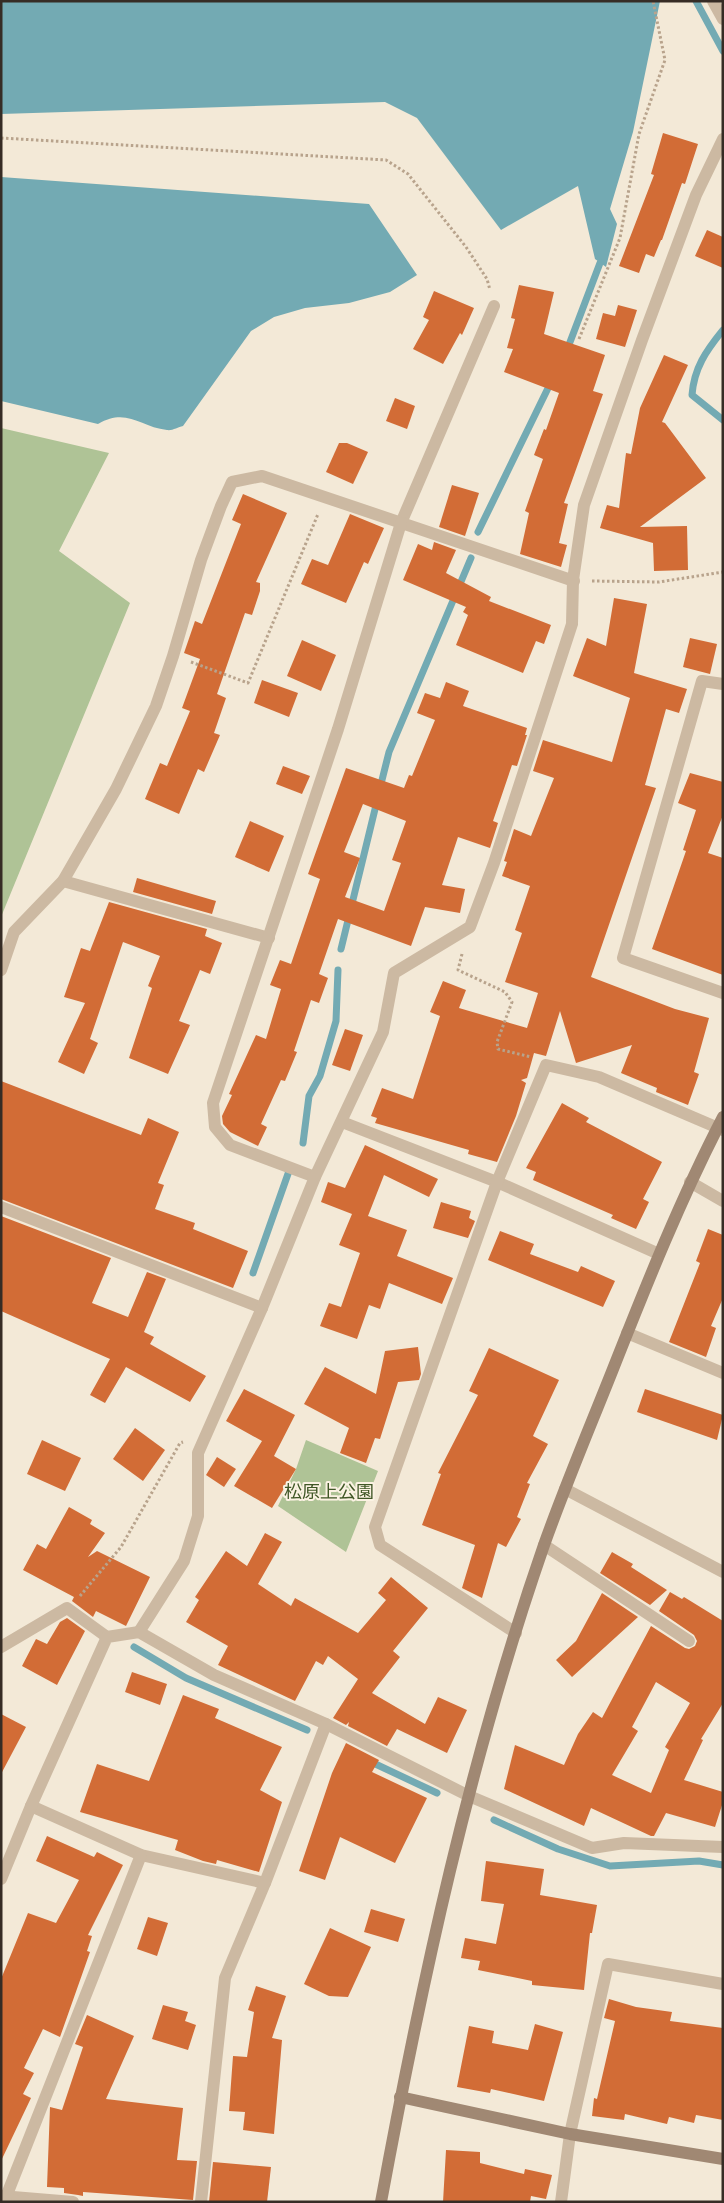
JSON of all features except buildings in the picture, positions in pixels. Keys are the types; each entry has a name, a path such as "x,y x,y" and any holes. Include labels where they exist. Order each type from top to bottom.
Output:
{"street":[{"path":"713,1 723,18"},
{"path":"139,1632 184,1561 198,1516 198,1454 262,1308 315,1177 383,1032 394,973 470,927 494,863 572,624 574,581 584,505 642,340 696,195 723,139"},
{"path":"315,1177 230,1145 215,1127 213,1103 338,729 400,523 494,306"},
{"path":"1,970 14,932 63,881 116,790 156,706 174,656 201,560 232,482 262,476 574,581"},
{"path":"723,684 702,681 623,958 723,993"},
{"path":"63,881 269,938"},
{"path":"516,1633 380,1545 375,1527 497,1182 546,1065 599,1077 720,1129"},
{"path":"381,2202 413,2033 469,1796 516,1633 544,1545 627,1333 690,1182 720,1129 723,1116"},
{"path":"342,1122 497,1182 659,1254"},
{"path":"690,1182 723,1201"},
{"path":"1,1207 262,1308"},
{"path":"627,1333 723,1373"},
{"path":"565,1489 723,1572"},
{"path":"544,1545 689,1640"},
{"path":"1,1647 67,1608 107,1637 139,1632 214,1675 326,1724 469,1796 592,1848 624,1843 723,1847"},
{"path":"1,1879 31,1806 107,1637"},
{"path":"201,2202 225,1978 265,1883 326,1724"},
{"path":"31,1806 141,1855 265,1883"},
{"path":"73,2202 4,2196 141,1855"},
{"path":"561,2202 570,2134 608,1964 723,1984"},
{"path":"400,2097 570,2134 723,2159"}],"path":[{"path":"579,339 620,238 639,134 665,60 653,1"},
{"path":"1,138 386,160 408,174 466,247 487,279 494,306"},
{"path":"174,656 248,683 325,497"},
{"path":"574,581 659,582 723,572"},
{"path":"470,927 458,970 506,992 512,1002 497,1042 498,1049 537,1058 546,1065"},
{"path":"67,1608 93,1583 121,1548 180,1443 205,1436"}],"green space":[{"path":"1,428 109,453 59,551 130,603 1,917"},
{"name":"松原上公園","path":"306,1440 378,1471 346,1552 278,1506 296,1469"}],"water":[{"path":"1,1 660,1 633,132 610,209 617,224 606,267 595,259 578,186 501,230 417,118 385,102 1,114"},
{"path":"1,177 369,204 417,275 390,292 349,303 305,308 274,317 251,331 183,426 167,430 117,417 98,424 1,401"}],"waterway":[{"path":"696,1 723,51"},
{"path":"567,350 600,263"},
{"path":"723,330 711,345 698,368 692,395 723,420"},
{"path":"478,532 551,382"},
{"path":"380,788 389,752 471,558"},
{"path":"341,949 377,801"},
{"path":"303,1143 309,1096 320,1076 336,1021 338,970"},
{"path":"253,1273 289,1171"},
{"path":"134,1647 186,1678 307,1730"},
{"path":"369,1761 437,1793"},
{"path":"494,1820 558,1849 610,1866 699,1861 723,1865"}]}
